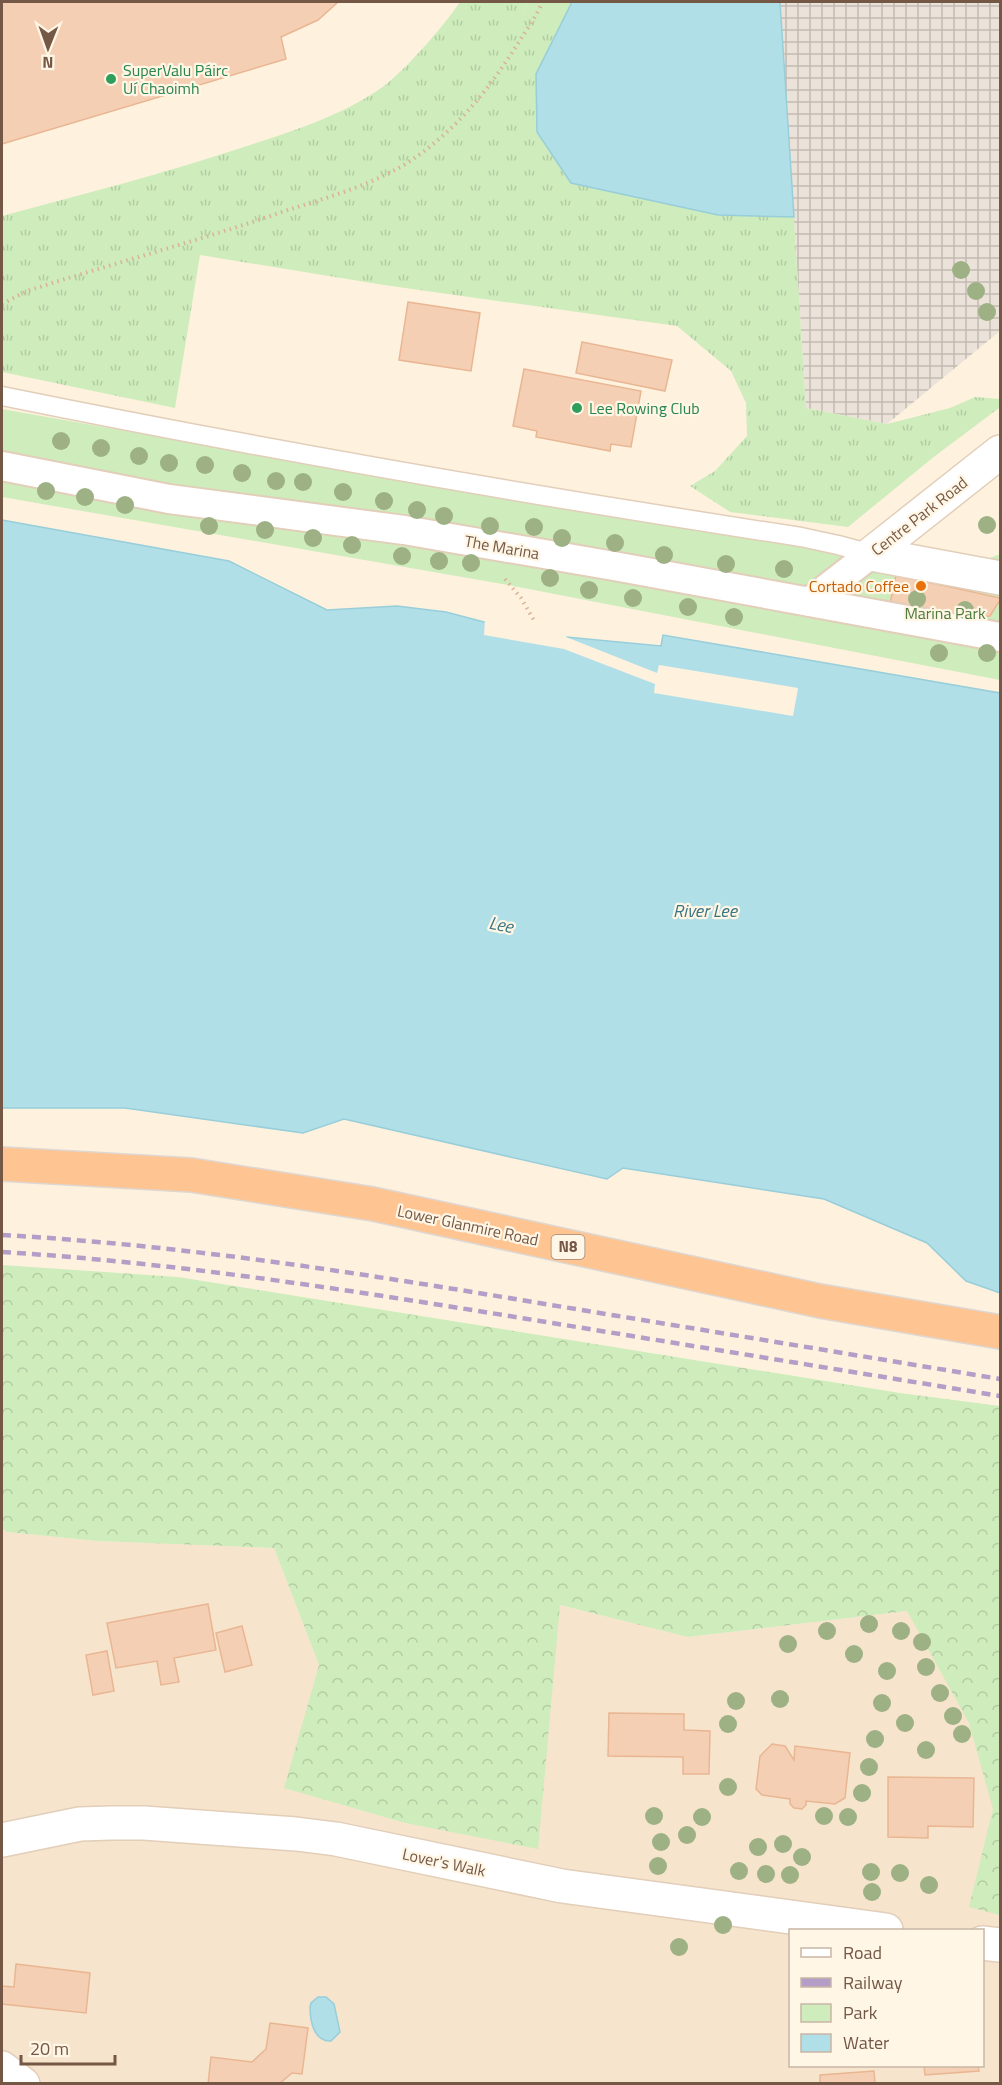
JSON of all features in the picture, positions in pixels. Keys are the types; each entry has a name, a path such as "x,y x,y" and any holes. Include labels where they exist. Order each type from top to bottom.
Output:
{"highway":[{"name":"Lower Glanmire Road","path":"2,1164 190,1175 373,1204 820,1301 1000,1332"}],"street":[{"name":"Centre Park Road","path":"809,602 1000,452"},
{"name":"The Marina","path":"2,466 169,499 404,530 1000,637"},
{"path":"870,554 1000,578"},
{"name":"Lover's Walk","path":"2,1840 80,1824 111,1823 144,1823 296,1834 336,1839 562,1886 879,1929"},
{"path":"984,1943 1000,1945"},
{"path":"2,2068 23,2084"}],"lane":[{"path":"2,396 130,422 409,472 801,537 870,554"}],"path":[{"path":"2,304 27,291 232,229 306,204 378,178 402,166 423,152 465,115 509,59 542,2"},
{"path":"474,542 521,598 535,622"}],"shaded area":[{"path":"780,2 1000,2 1000,331 887,424 806,408"},
{"path":"2,1528 7,1532 97,1541 274,1548 319,1665 285,1788 405,1823 537,1848 559,1605 689,1637 907,1611 1000,1641 1000,2083 2,2083"}],"green space":[{"path":"460,2 528,2 521,16 551,2 780,2 806,408 887,424 950,408 975,397 1000,399 999,408 935,456 848,527 730,512 690,486 715,471 747,436 746,403 731,371 677,326 384,285 200,255 175,408 2,372 2,216 186,165 335,114 369,96 393,78 425,46"},
{"path":"528,2 572,2 561,24 521,16"},
{"name":"Marina Park","path":"2,409 245,452 732,530 977,563 1000,554 1000,680 508,585 2,497"},
{"path":"2,1265 178,1277 900,1393 1000,1406 1000,1915 969,1907 993,1809 969,1723 907,1611 688,1637 560,1605 538,1849 405,1823 284,1788 319,1665 274,1548 97,1541 7,1532 2,1528"}],"water":[{"path":"572,2 780,2 794,217 718,215 571,183 537,132 536,74"},
{"name":"River Lee","path":"2,520 229,561 327,610 397,606 446,612 541,637 566,637 661,646 663,635 1000,693 1000,1293 966,1281 927,1243 824,1199 623,1168 607,1179 344,1119 303,1133 125,1108 2,1108"},
{"path":"318,1997 326,1997 334,2004 340,2032 331,2041 321,2038 312,2024 310,2007"}],"pier":[{"path":"485,619 542,634 567,634 566,637 657,673 659,665 798,688 793,716 654,693 655,684 564,649 484,635"}],"building":[{"name":"SuperValu Páirc Uí Chaoimh","path":"2,2 338,2 318,20 281,37 286,59 2,144"},
{"path":"408,302 480,313 471,371 399,360"},
{"path":"582,342 672,360 665,391 576,373"},
{"name":"Lee Rowing Club","path":"524,369 641,391 631,447 611,444 610,451 536,437 537,431 513,426"},
{"name":"Cortado Coffee","path":"896,575 1000,598 1000,600 990,616 942,620 889,608"},
{"path":"208,1604 216,1650 174,1658 179,1682 161,1685 157,1661 116,1668 107,1623"},
{"path":"242,1626 252,1665 225,1672 216,1633"},
{"path":"107,1651 114,1691 93,1695 86,1655"},
{"path":"609,1713 684,1714 684,1730 710,1731 709,1774 683,1774 683,1757 608,1756"},
{"path":"772,1744 785,1746 794,1760 795,1746 850,1753 845,1798 835,1804 806,1801 802,1809 794,1808 790,1804 790,1799 762,1795 756,1789 760,1756"},
{"path":"888,1777 974,1778 973,1827 928,1826 928,1838 888,1837"},
{"path":"16,1964 90,1973 86,2013 2,2004 2,1986 14,1987"},
{"path":"270,2023 308,2028 302,2074 292,2073 279,2084 208,2084 211,2057 252,2062 266,2049"},
{"path":"924,2067 978,2067 979,2071 925,2075"},
{"path":"874,2071 875,2084 820,2084 820,2075"}],"railway":[{"path":"2,1235 138,1246 274,1262 1000,1379"},
{"path":"2,1252 137,1263 339,1289 1000,1396"}],"place":[{"name":"SuperValu Páirc Uí Chaoimh","path":"111,79"},
{"name":"Lee Rowing Club","path":"577,408"},
{"name":"Cortado Coffee","path":"921,586"}],"water label":[{"name":"Lee","path":"501,925"}]}
